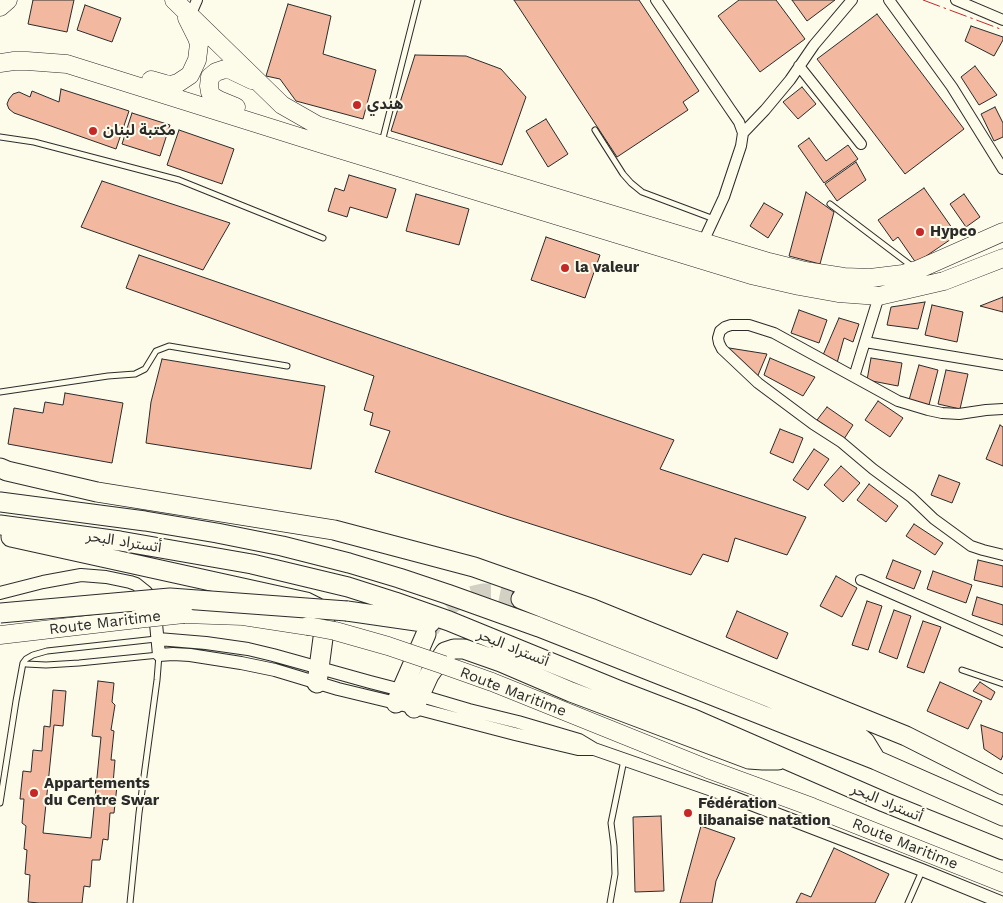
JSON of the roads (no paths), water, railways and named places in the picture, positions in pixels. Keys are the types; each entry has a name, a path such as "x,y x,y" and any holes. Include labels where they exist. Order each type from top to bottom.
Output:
{"highway":[{"path":"0,7 8,0"},
{"path":"176,2 194,8 282,105 317,125 787,266 844,277 870,278 903,274 917,270 1003,232"},
{"path":"0,63 27,61 99,67 165,84 178,83 190,75 197,60 199,44 190,24 176,2"},
{"path":"67,64 751,275 799,286 838,293 880,296 944,281 1003,258"},
{"path":"261,84 225,69 210,77 209,86 212,96 219,100 322,144"},
{"path":"2,469 145,521"},
{"path":"2,469 97,492 334,530 474,567 593,609 906,736 1003,785"},
{"name":"أتستراد البحر","path":"0,502 145,521 217,533 282,546 415,583 539,628 876,760 1003,816"},
{"name":"أتستراد البحر","path":"0,525 120,541 252,564 348,587 395,602 449,621 691,718 884,802 1003,850"},
{"path":"0,535 306,602 316,607 323,614 325,623 318,675"},
{"path":"0,613 170,598 347,611 428,623 449,621"},
{"path":"522,600 762,694 857,735 866,742 876,760"},
{"name":"Route Maritime","path":"0,635 184,614 243,616 335,631 388,646 492,682 708,769 821,810 1003,883"},
{"path":"398,696 426,634"},
{"path":"417,702 429,675 445,652 454,649 464,649 749,759 788,760"}],"street":[{"path":"656,0 739,122 743,133 736,163 715,220 704,242"},
{"path":"743,133 790,80 814,46 852,0"},
{"path":"889,0 952,86 1003,169"},
{"path":"956,0 1003,20"},
{"path":"800,66 861,144"},
{"path":"854,377 880,296"},
{"path":"1003,409 959,414 942,413 898,401 774,333 749,325 725,327 720,331 718,338 718,343 722,349 758,383 813,424 841,442 911,497 934,519 971,546 1003,555"},
{"path":"865,342 1003,364"},
{"path":"0,593 81,575 106,576 130,582 136,584 151,598 155,613 159,655 190,655 275,670 370,682 398,696 515,734 578,749 594,749 735,798 1003,903"},
{"path":"861,580 1003,642"},
{"path":"158,639 248,649 318,675"}],"lane":[{"path":"382,145 418,0"},
{"path":"595,130 623,174 630,183 642,192 715,220"},
{"path":"0,136 34,142 178,180 323,238"},
{"path":"830,204 917,270"},
{"path":"0,392 108,376 135,374 145,369 156,351 169,346 287,366"},
{"path":"0,804 16,701 23,663 26,659 33,654 47,651 158,639"},
{"path":"23,663 46,665 159,655 138,821 130,903"},
{"path":"962,670 1003,684"},
{"path":"610,903 615,874 611,824 624,760"},
{"path":"908,903 922,870"}],"tunnel":[{"path":"430,629 440,613 456,601 474,595 492,593 521,599"}],"place":[{"name":"هندي","path":"357,105"},
{"name":"مكتبة لبنان","path":"93,131"},
{"name":"Hypco","path":"920,232"},
{"name":"la valeur","path":"565,268"},
{"name":"Appartements du Centre Swar","path":"34,793"},
{"name":"Fédération libanaise natation","path":"688,813"}]}
